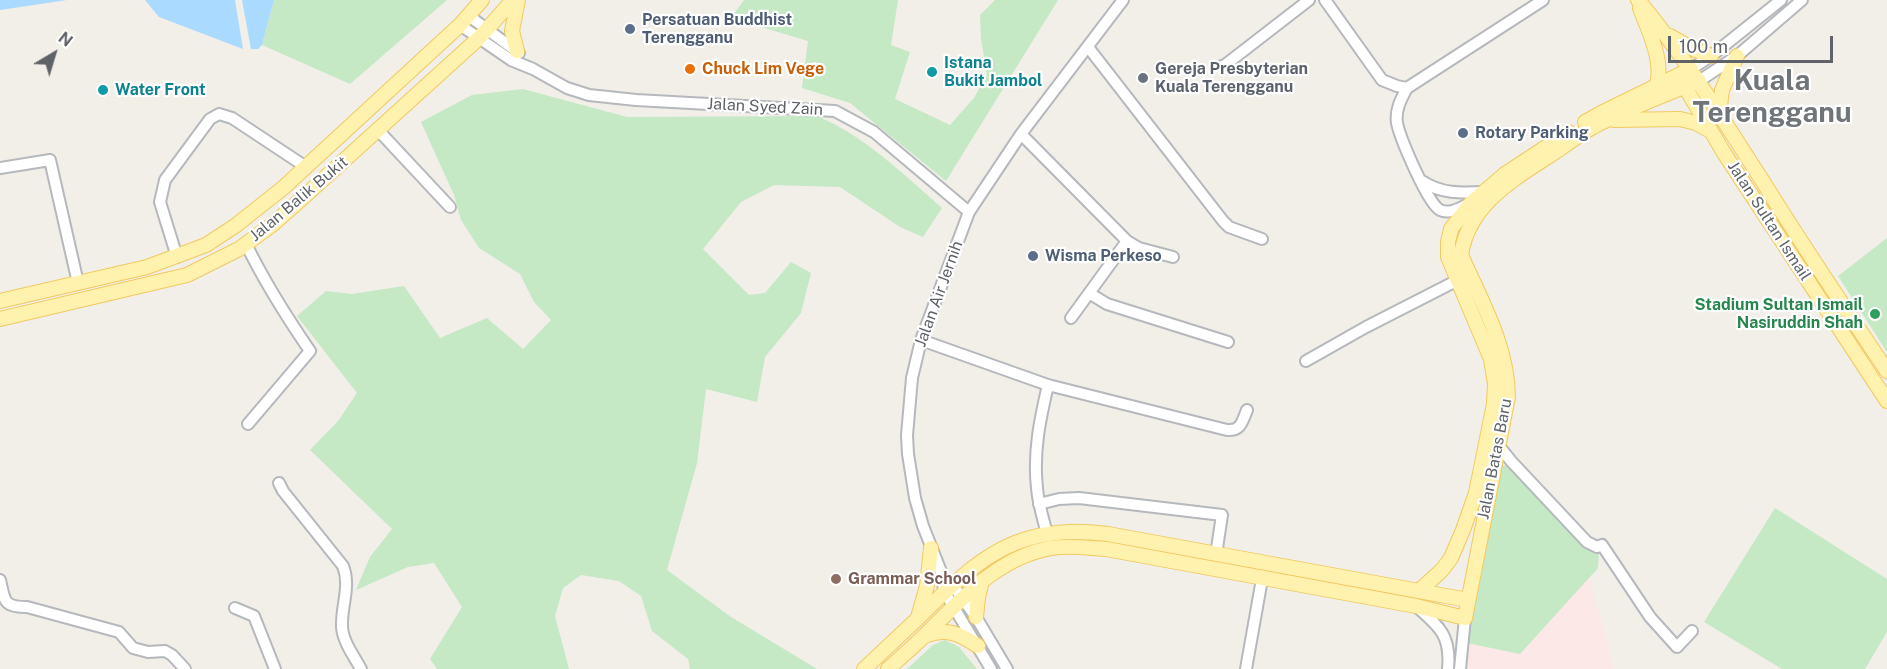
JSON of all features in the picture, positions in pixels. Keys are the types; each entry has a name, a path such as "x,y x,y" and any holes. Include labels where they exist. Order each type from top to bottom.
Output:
{"main road":[{"name":"Jalan Balik Bukit","path":"0,301 147,267 206,245 260,208 465,20 482,0"},
{"name":"Jalan Balik Bukit","path":"0,319 187,275 246,244 273,224 378,130 483,34 513,0"},
{"path":"517,51 513,31 518,0"},
{"path":"1637,0 1651,38 1659,75 1657,86 1649,101"},
{"name":"Jalan Sultan Ismail","path":"1637,0 1666,33 1691,69 1887,371"},
{"path":"1666,33 1693,49 1711,56"},
{"path":"1719,114 1722,90 1737,56"},
{"path":"1684,87 1685,79 1691,69"},
{"name":"Jalan Batas Baru","path":"1420,590 1446,564 1463,530 1476,493 1496,384 1491,360 1448,257 1448,242 1456,221 1483,192 1544,147 1601,113 1691,69"},
{"name":"Jalan Batas Baru","path":"1465,618 1508,398 1508,379 1503,356 1461,255 1463,239 1471,222 1489,200 1509,183 1593,127 1699,81"},
{"name":"Jalan Sultan Ismail","path":"1684,87 1887,401"},
{"path":"1610,120 1680,119 1696,123 1711,131"},
{"path":"864,669 917,619 947,583 1010,545 1028,538 1066,531 1108,534 1468,600"},
{"path":"888,669 959,601 997,569 1017,559 1052,548 1077,546 1106,549 1416,606 1465,618"},
{"path":"917,619 927,586 931,548"},
{"path":"976,616 982,581"},
{"path":"923,637 944,631 964,637 978,646"}],"street":[{"name":"Jalan Air Jernih","path":"959,601 947,583 931,548 915,498 908,454 907,435 912,378 921,340 969,212 1022,134 1123,0"},
{"path":"1222,66 1309,0"},
{"path":"1325,0 1382,80 1407,88"},
{"path":"1471,204 1448,212 1441,210 1430,198 1397,123 1397,111 1407,88 1543,0"},
{"path":"1691,69 1711,56 1781,0"},
{"path":"1699,81 1737,56 1802,0"},
{"path":"465,20 511,60 533,69"},
{"path":"483,34 517,51 533,69"},
{"path":"1088,47 1222,221 1236,230 1262,239"},
{"name":"Jalan Syed Zain","path":"533,69 567,88 588,95 835,111 874,132 969,212"},
{"path":"177,257 160,202 165,180 210,119 219,114 232,118 306,167"},
{"path":"378,130 450,207"},
{"path":"1022,134 1127,241 1139,248 1173,257"},
{"path":"0,168 50,160 78,283"},
{"path":"1420,179 1444,191 1483,192"},
{"path":"1071,318 1127,241"},
{"path":"246,244 261,274 310,351 248,424"},
{"path":"1306,361 1458,280"},
{"path":"1089,293 1107,304 1228,342"},
{"path":"921,340 1048,385 1227,430 1235,431 1240,427 1247,410"},
{"path":"1047,534 1039,504 1035,465 1039,426 1048,385"},
{"path":"1498,445 1510,461 1587,542 1597,547 1602,545 1650,617 1677,647 1692,631"},
{"path":"279,483 343,566 346,581 342,626 344,637 362,669"},
{"path":"1039,504 1059,499 1079,498 1222,514 1216,555"},
{"path":"1246,669 1262,579"},
{"path":"0,580 2,600 14,607 27,607 119,632 133,648 148,652 165,651 185,669"},
{"path":"959,601 976,616 1007,669"},
{"path":"959,601 978,646 991,669"},
{"path":"1416,606 1434,621 1445,637 1449,656 1448,669"},
{"path":"235,608 254,616 274,669"},
{"path":"1460,669 1465,618"}],"shaded area":[{"path":"1589,577 1614,669 1464,669 1467,643 1520,654"}],"green space":[{"path":"274,0 447,0 350,84 262,45"},
{"path":"744,0 898,0 891,45 910,52 895,99 950,125 974,98 987,74 981,39 980,15 995,0 1058,0 946,181 850,103 802,88 808,41 731,18"},
{"path":"523,89 627,117 817,116 835,124 867,145 942,208 923,237 900,227 840,187 774,185 741,202 703,249 749,295 765,293 791,262 811,273 801,313 765,357 757,402 706,389 697,463 667,570 731,617 817,669 690,669 688,659 652,631 641,596 619,581 581,575 563,588 555,616 569,669 437,669 430,659 462,607 434,563 408,567 356,590 370,557 392,529 310,450 338,421 357,393 297,316 326,291 352,294 404,286 440,338 487,318 523,349 551,320 534,302 520,274 479,248 461,220 454,195 421,122 472,95"},
{"name":"Stadium Sultan Ismail Nasiruddin Shah","path":"1887,238 1887,352 1838,276"},
{"path":"1499,464 1509,467 1582,546 1599,553 1598,568 1520,654 1467,643"},
{"path":"1775,508 1887,579 1887,632 1865,669 1782,669 1704,622"},
{"path":"945,640 959,647 977,669 907,669 933,645"}],"water":[{"path":"0,0 67,0 0,10"},
{"path":"145,0 274,0 262,45 258,49 243,49 159,17"}],"pier":[{"path":"235,0 242,0 251,49 243,49"}],"place":[{"name":"Persatuan Buddhist Terengganu","path":"630,29"},
{"name":"Chuck Lim Vege","path":"690,69"},
{"name":"Istana Bukit Jambol","path":"932,72"},
{"name":"Gereja Presbyterian Kuala Terengganu","path":"1143,78"},
{"name":"Water Front","path":"103,90"},
{"name":"Rotary Parking","path":"1463,133"},
{"name":"Wisma Perkeso","path":"1033,256"},
{"name":"Stadium Sultan Ismail Nasiruddin Shah","path":"1875,314"},
{"name":"Grammar School","path":"836,579"}],"district":[{"name":"Kuala Terengganu","path":"1772,97"}]}
